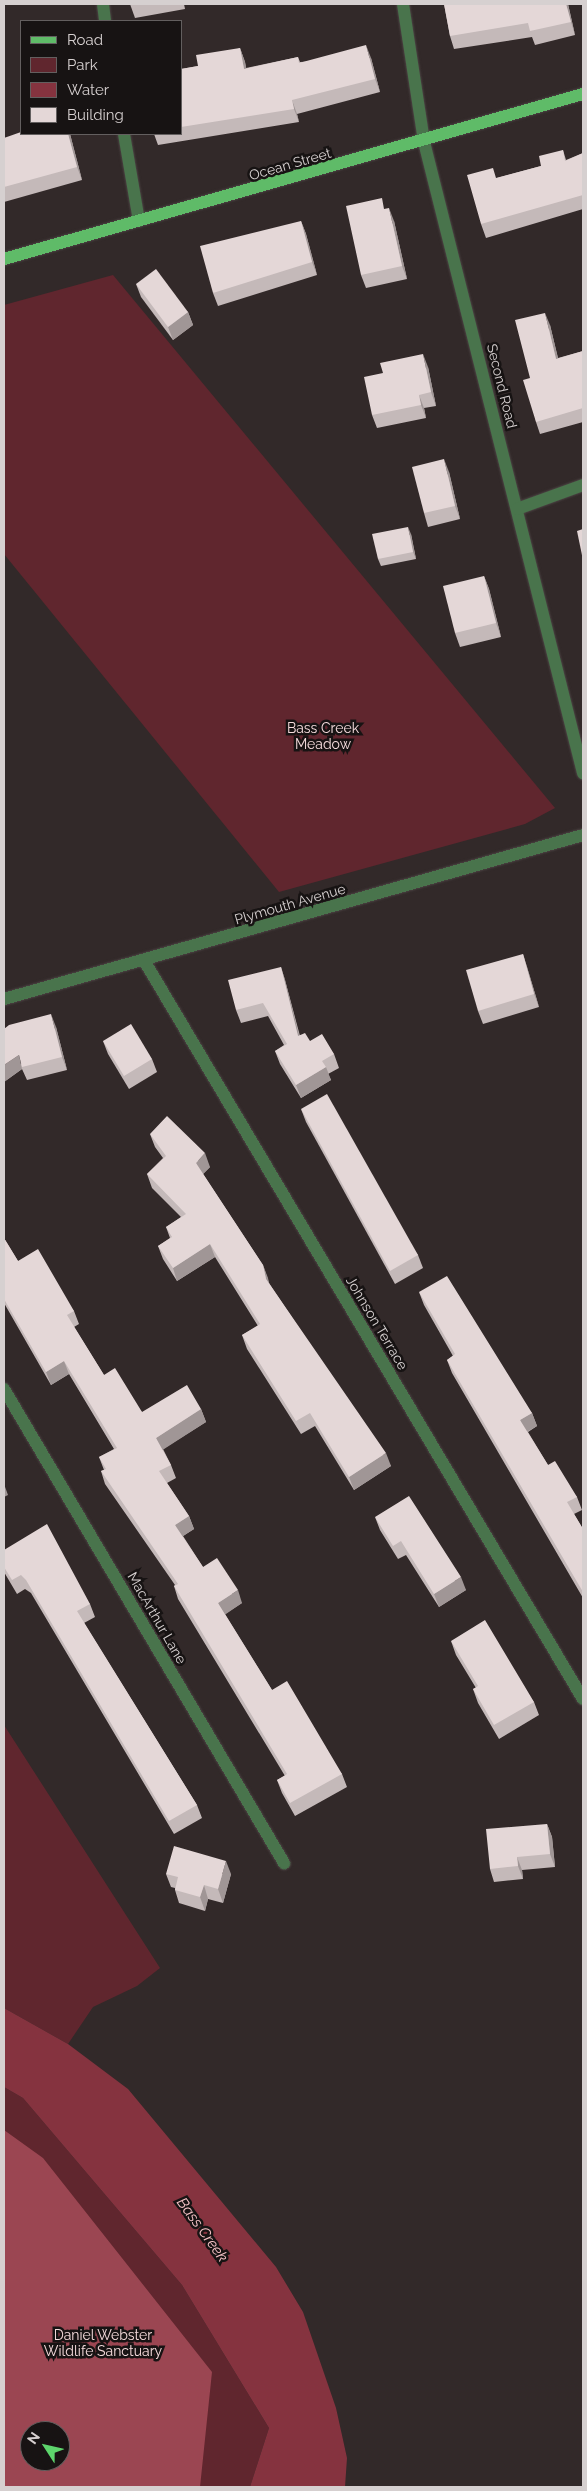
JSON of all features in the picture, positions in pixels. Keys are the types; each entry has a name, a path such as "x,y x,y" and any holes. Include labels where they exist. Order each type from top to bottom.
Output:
{"main road":[{"name":"Ocean Street","path":"4,259 424,142 583,94"}],"street":[{"path":"103,4 105,20"},
{"name":"Second Road","path":"403,4 424,142 583,773"},
{"path":"124,135 139,221"},
{"path":"517,509 583,484"},
{"name":"Plymouth Avenue","path":"4,999 145,962 583,835"},
{"name":"Johnson Terrace","path":"145,962 583,1699"},
{"name":"MacArthur Lane","path":"4,1389 284,1863"}],"green space":[{"name":"Bass Creek Meadow","path":"113,275 555,808 525,824 279,892 4,554 4,305"},
{"path":"4,1725 160,1968 137,1986 93,2007 68,2044 4,2008"},
{"name":"Daniel Webster Wildlife Sanctuary","path":"4,2087 23,2098 182,2285 269,2428 250,2487 4,2487"},
{"name":"Daniel Webster Wildlife Sanctuary","path":"4,2130 43,2158 212,2372 200,2487 4,2487"}],"water":[{"name":"Bass Creek","path":"4,2008 68,2044 128,2089 276,2267 303,2312 336,2408 347,2458 345,2487 250,2487 269,2428 182,2285 23,2098 4,2087"}],"building":[{"path":"444,4 566,4 571,22 530,31 528,23 450,36"},
{"path":"366,45 375,79 292,100 294,109 182,127 182,69 198,66 196,55 240,48 244,69 298,57 299,63"},
{"path":"20,132 20,135 68,135 77,167 4,187 4,138"},
{"path":"563,150 565,161 583,153 583,195 481,224 467,175 493,168 496,178 541,166 539,156"},
{"path":"382,198 384,209 389,208 402,266 361,275 346,206"},
{"path":"301,221 312,262 213,293 200,246"},
{"path":"156,269 188,312 168,327 136,284"},
{"path":"545,313 556,359 583,351 583,408 536,422 523,380 530,378 515,320"},
{"path":"423,354 431,392 419,395 421,405 372,415 364,377 383,373 380,363"},
{"path":"444,459 455,506 424,513 412,467"},
{"path":"408,527 413,552 378,559 372,534"},
{"path":"583,529 583,560 577,531"},
{"path":"484,576 496,623 455,633 443,586"},
{"path":"523,954 534,994 478,1011 466,970"},
{"path":"281,967 298,1036 305,1033 310,1041 322,1034 334,1054 322,1061 326,1067 296,1085 275,1051 287,1044 263,1003 236,1010 228,980"},
{"path":"51,1014 62,1057 22,1067 19,1055 4,1065 4,1029 9,1025"},
{"path":"131,1024 152,1059 124,1076 103,1041"},
{"path":"327,1094 418,1255 390,1271 301,1109"},
{"path":"167,1116 205,1153 196,1163 263,1265 266,1279 386,1453 349,1477 310,1413 296,1421 242,1335 260,1324 210,1244 173,1268 158,1246 172,1237 166,1227 186,1214 147,1174 166,1156 150,1134"},
{"path":"4,1238 18,1261 38,1249 74,1311 67,1315 104,1375 115,1368 142,1412 187,1385 201,1409 156,1438 171,1465 159,1471 189,1516 175,1525 203,1567 217,1558 238,1590 218,1603 272,1690 287,1681 342,1774 290,1803 277,1780 287,1774 174,1586 178,1584 101,1471 106,1469 99,1457 117,1448 64,1361 46,1372 4,1299"},
{"path":"447,1276 532,1413 520,1420 548,1465 555,1461 577,1497 567,1502 583,1529 583,1592 447,1360 455,1354 419,1292"},
{"path":"409,1496 461,1577 434,1594 401,1541 393,1546 375,1517"},
{"path":"47,1524 90,1604 77,1611 197,1805 169,1821 26,1580 21,1575 12,1580 4,1567 4,1550"},
{"path":"485,1620 534,1702 494,1725 473,1689 478,1686 451,1641"},
{"path":"547,1824 550,1854 517,1857 518,1866 490,1869 486,1829"},
{"path":"174,1846 226,1861 218,1889 204,1885 200,1897 175,1890 178,1877 166,1874"}]}
